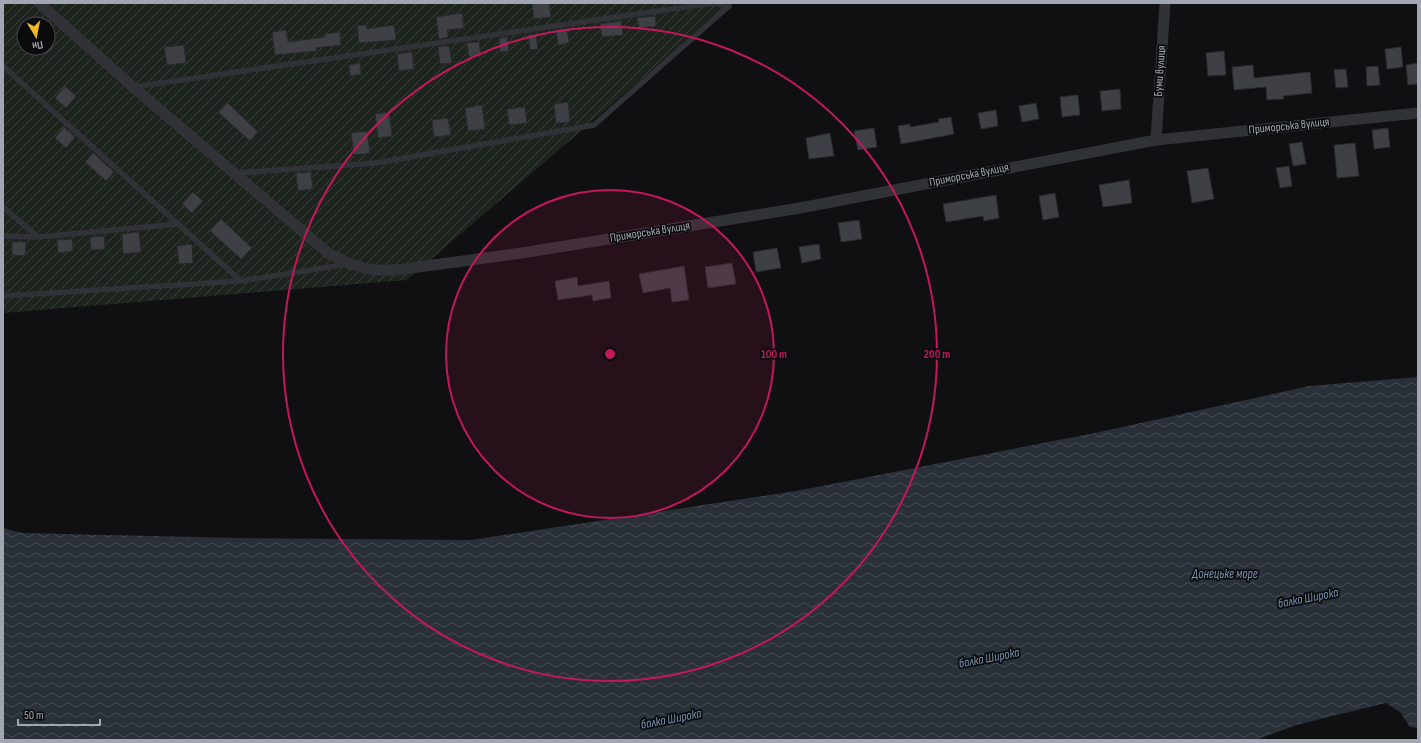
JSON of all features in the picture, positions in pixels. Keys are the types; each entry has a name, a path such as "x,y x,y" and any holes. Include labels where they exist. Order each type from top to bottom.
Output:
{"street":[{"name":"Приморська вулиця","path":"39,3 133,87 328,253 350,264 373,270 396,270 522,252 800,208 1156,140 1418,113"},
{"name":"Буми вулиця","path":"1156,140 1165,3"}],"lane":[{"path":"133,87 714,3 729,6 594,125 376,163 235,174"},
{"path":"3,66 241,281"},
{"path":"3,207 38,238"},
{"path":"3,236 38,238 178,224"},
{"path":"3,296 241,281 350,264"}],"shaded area":[{"path":"3,3 730,3 407,280 3,313"}],"water":[{"name":"Донецьке море","path":"1418,377 1418,728 1410,727 1400,712 1386,703 1296,725 1256,740 3,740 3,528 22,533 237,538 471,540 796,491 1095,433 1309,386"}],"building":[{"path":"532,3 549,3 551,17 534,19"},
{"path":"462,13 464,28 447,30 448,37 439,39 436,17"},
{"path":"655,16 656,26 639,28 637,18"},
{"path":"621,21 623,35 602,37 600,24"},
{"path":"366,25 367,29 394,25 396,40 359,43 357,26"},
{"path":"567,29 569,43 558,45 556,30"},
{"path":"286,30 288,42 325,37 325,34 340,32 341,45 316,48 317,51 275,55 272,32"},
{"path":"536,34 538,49 530,50 528,35"},
{"path":"507,37 509,51 500,52 499,38"},
{"path":"479,42 481,56 469,57 467,43"},
{"path":"184,45 186,63 167,65 164,47"},
{"path":"449,46 452,63 440,64 438,47"},
{"path":"1401,47 1403,67 1387,69 1385,49"},
{"path":"1224,51 1226,75 1208,76 1206,53"},
{"path":"412,52 414,69 399,71 397,54"},
{"path":"360,63 361,74 350,76 349,65"},
{"path":"1418,63 1418,84 1408,85 1406,65"},
{"path":"1253,65 1254,78 1310,72 1312,93 1283,96 1284,99 1267,100 1266,87 1234,90 1232,67"},
{"path":"1378,66 1380,85 1367,86 1366,67"},
{"path":"1346,69 1348,87 1336,88 1334,70"},
{"path":"65,86 76,96 66,108 55,98"},
{"path":"1120,89 1121,109 1102,111 1100,91"},
{"path":"1078,95 1080,115 1062,117 1060,97"},
{"path":"568,102 570,122 556,123 554,104"},
{"path":"228,103 258,132 250,141 218,112"},
{"path":"1036,103 1039,119 1022,122 1019,106"},
{"path":"482,105 485,129 468,131 465,108"},
{"path":"525,107 527,123 509,125 507,109"},
{"path":"996,110 998,126 981,129 978,113"},
{"path":"389,112 392,136 378,138 375,114"},
{"path":"951,117 954,134 901,144 898,126 910,124 910,127 939,122 938,119"},
{"path":"448,118 451,135 434,137 432,120"},
{"path":"64,127 75,137 66,148 55,138"},
{"path":"874,128 877,147 858,150 854,131"},
{"path":"1388,128 1390,147 1374,149 1372,130"},
{"path":"367,131 370,153 354,155 351,133"},
{"path":"830,133 834,156 809,159 806,138"},
{"path":"1302,142 1306,164 1293,166 1289,144"},
{"path":"1355,143 1359,176 1337,178 1334,145"},
{"path":"93,153 114,172 106,181 85,162"},
{"path":"1289,166 1292,186 1280,188 1276,168"},
{"path":"1208,168 1214,199 1192,203 1187,171"},
{"path":"311,172 313,189 298,191 296,173"},
{"path":"1129,180 1132,203 1103,207 1099,185"},
{"path":"193,192 203,201 192,213 182,204"},
{"path":"1055,193 1059,217 1043,220 1039,196"},
{"path":"996,195 999,218 984,221 983,216 946,222 943,204"},
{"path":"221,219 252,248 241,259 210,231"},
{"path":"859,220 862,239 841,242 838,223"},
{"path":"139,232 141,252 123,254 122,234"},
{"path":"104,236 105,249 91,250 90,237"},
{"path":"72,239 73,251 58,253 57,240"},
{"path":"12,242 26,242 25,256 12,255"},
{"path":"192,244 193,263 179,264 177,246"},
{"path":"819,244 821,259 802,263 799,247"},
{"path":"777,248 781,268 756,272 753,252"},
{"path":"732,263 736,284 708,288 705,267"},
{"path":"684,266 689,300 672,302 670,288 643,293 639,274"},
{"path":"577,277 578,286 609,281 611,298 593,301 592,295 558,300 555,281"}],"water label":[{"name":"балка Широка","path":"1308,598"},
{"name":"балка Широка","path":"989,658"},
{"name":"балка Широка","path":"671,719"}]}
